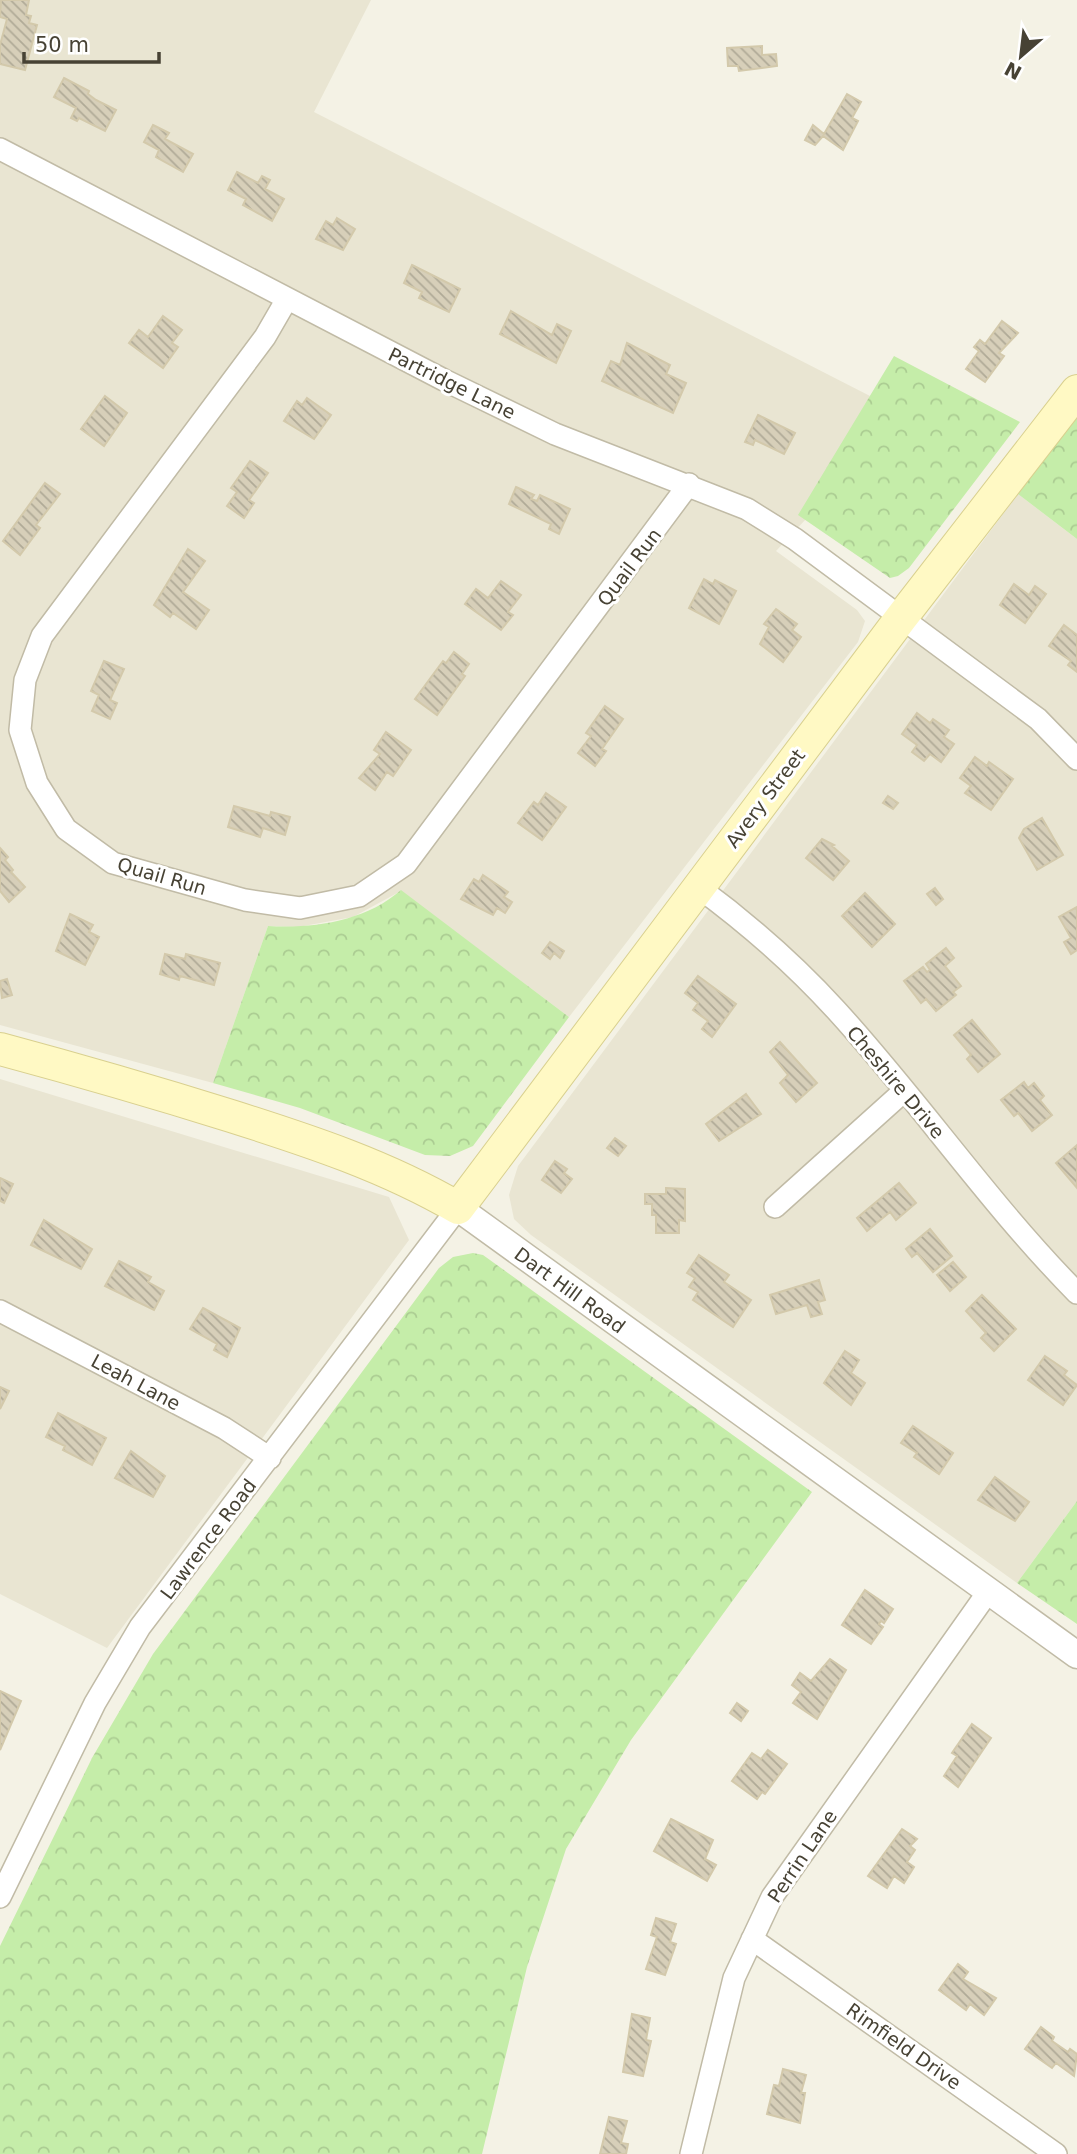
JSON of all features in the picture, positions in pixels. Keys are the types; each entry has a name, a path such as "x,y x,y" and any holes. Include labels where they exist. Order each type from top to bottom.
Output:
{"main road":[{"name":"Avery Street","path":"458,1208 901,618 1077,391"},
{"name":"Dart Hill Road","path":"0,1049 120,1082 340,1151 412,1181 458,1208"}],"street":[{"name":"Partridge Lane","path":"0,149 287,299 555,434 689,484 747,509 794,539 1038,719 1077,759"},
{"name":"Quail Run","path":"287,299 265,337 42,636 25,680 20,730 37,783 66,829 113,863 244,900 300,908 359,896 406,864 689,484"},
{"name":"Cheshire Drive","path":"698,887 739,918 835,1009 1039,1255 1077,1293"},
{"path":"775,1207 904,1091"},
{"name":"Lawrence Road","path":"0,1897 95,1703 140,1627 458,1208"},
{"name":"Dart Hill Road","path":"458,1208 1077,1655"},
{"name":"Leah Lane","path":"0,1311 224,1428 270,1458"},
{"name":"Perrin Lane","path":"691,2154 734,1978 772,1897 988,1592"},
{"name":"Rimfield Drive","path":"752,1939 1056,2154"}],"shaded area":[{"path":"0,0 371,0 314,112 870,396 806,519 776,551 857,610 865,621 858,642 569,1017 401,891 353,917 298,927 268,926 213,1083 0,1025"},
{"path":"1018,494 1077,539 1077,1501 1017,1583 531,1235 514,1219 509,1195 518,1166"},
{"path":"0,1079 389,1197 409,1240 107,1648 0,1594"}],"green space":[{"path":"894,356 1020,422 909,568 890,578 798,515"},
{"path":"1077,415 1077,539 1018,494"},
{"path":"401,890 569,1017 473,1146 450,1156 425,1155 300,1108 213,1083 268,926 303,926 338,921 372,909"},
{"path":"473,1253 483,1255 812,1492 631,1740 566,1849 527,1967 482,2154 0,2154 0,1946 92,1758 153,1654 439,1268 453,1257"},
{"path":"1077,1501 1077,1624 1017,1583"}],"building":[{"path":"1,0 29,0 26,15 31,16 29,23 37,25 25,70 0,64 0,45 7,19 0,17"},
{"path":"762,46 762,55 776,54 777,66 739,71 738,66 728,66 727,48"},
{"path":"64,78 116,110 105,131 79,118 77,121 71,118 76,108 54,97"},
{"path":"847,94 861,102 852,118 858,121 843,150 823,136 815,145 805,140 813,125 824,134"},
{"path":"153,125 169,133 165,139 193,154 183,172 156,157 159,150 144,142"},
{"path":"237,172 258,183 262,176 270,180 265,189 284,199 272,221 243,205 246,199 228,190"},
{"path":"337,218 355,229 343,250 316,239 326,221 333,225"},
{"path":"412,265 460,289 449,312 419,298 422,292 404,283"},
{"path":"511,311 552,335 557,324 571,331 556,363 500,334"},
{"path":"163,316 182,330 172,343 178,347 163,368 129,343 139,330 148,337"},
{"path":"1002,321 1018,333 999,353 1004,356 985,382 966,369 979,351 974,347 980,340 985,344"},
{"path":"627,343 670,365 666,374 686,383 673,413 602,381 611,361 620,365"},
{"path":"105,396 127,413 104,446 81,429"},
{"path":"307,398 331,415 314,439 284,421 297,401 302,405"},
{"path":"758,415 795,433 784,454 755,440 753,445 745,442"},
{"path":"250,461 268,473 249,500 254,503 244,518 227,506 237,492 231,488"},
{"path":"45,483 60,494 36,525 40,528 20,555 3,541"},
{"path":"516,487 534,495 531,499 537,501 540,495 570,509 559,534 549,529 551,524 509,504"},
{"path":"188,549 205,561 183,592 209,610 196,629 173,613 170,617 154,605"},
{"path":"704,579 713,584 715,580 736,591 719,624 689,608"},
{"path":"501,581 521,595 508,612 513,615 501,630 465,604 476,589 488,598"},
{"path":"1014,584 1029,595 1035,586 1046,594 1025,623 1000,605"},
{"path":"776,609 797,624 792,630 801,637 783,662 760,644 769,627 764,624"},
{"path":"1064,625 1077,635 1077,672 1068,665 1071,661 1049,646"},
{"path":"454,652 469,664 462,674 465,676 437,715 415,699 443,661 446,663"},
{"path":"104,661 124,669 110,700 117,703 110,719 92,711 99,695 91,691"},
{"path":"605,706 623,719 602,749 606,751 595,766 578,753 591,736 586,733"},
{"path":"917,713 930,723 933,719 949,730 944,737 954,744 941,762 930,754 924,761 912,752 917,745 902,734"},
{"path":"386,732 411,750 393,776 387,772 375,790 359,778 380,754 374,750"},
{"path":"975,757 987,766 989,762 1013,779 991,810 965,793 971,786 960,778"},
{"path":"546,793 566,807 542,840 518,823 534,802 538,805"},
{"path":"888,796 898,803 893,809 883,803"},
{"path":"234,806 270,816 271,812 290,817 285,835 263,828 260,837 228,827"},
{"path":"1042,818 1063,855 1037,870 1019,838 1024,829"},
{"path":"822,839 834,845 832,846 849,861 833,880 806,858"},
{"path":"0,848 8,857 5,860 13,870 11,872 25,887 9,902 0,891"},
{"path":"483,875 508,892 504,897 512,902 505,913 497,908 493,915 461,899 474,879 479,882"},
{"path":"935,888 943,899 936,905 927,894"},
{"path":"865,893 895,924 872,947 842,916"},
{"path":"1077,907 1077,950 1071,954 1064,942 1071,938 1059,917"},
{"path":"70,914 93,925 89,932 99,937 85,965 56,951"},
{"path":"550,942 564,951 560,958 554,953 550,959 542,953"},
{"path":"946,948 954,958 945,966 961,986 953,992 956,995 936,1011 926,999 921,1003 904,981 923,967 927,972 930,970 926,964"},
{"path":"165,954 185,959 186,954 220,963 214,985 160,974"},
{"path":"698,976 736,1004 712,1037 702,1029 708,1021 693,1010 698,1003 685,993"},
{"path":"7,979 12,995 2,998 0,981"},
{"path":"972,1020 1000,1054 978,1072 967,1059 971,1055 954,1035"},
{"path":"780,1042 817,1083 796,1102 780,1083 788,1075 770,1052"},
{"path":"1024,1082 1028,1088 1034,1083 1044,1096 1040,1100 1052,1115 1032,1131 1018,1113 1014,1116 1001,1100"},
{"path":"746,1094 761,1114 719,1141 706,1124"},
{"path":"615,1138 626,1146 618,1156 607,1148"},
{"path":"1077,1145 1077,1188 1056,1163"},
{"path":"555,1161 567,1169 564,1173 572,1179 561,1193 542,1180"},
{"path":"0,1178 13,1184 4,1203 0,1201"},
{"path":"899,1183 916,1203 896,1220 890,1212 867,1231 857,1218"},
{"path":"666,1188 685,1189 685,1221 679,1220 679,1233 656,1233 656,1215 652,1215 652,1204 645,1204 645,1194 666,1194"},
{"path":"44,1220 92,1249 81,1269 31,1245"},
{"path":"930,1229 952,1256 933,1272 917,1253 912,1257 906,1249"},
{"path":"699,1255 729,1275 724,1282 751,1300 733,1327 693,1300 698,1292 689,1287 695,1278 687,1273"},
{"path":"119,1261 151,1277 148,1282 164,1291 154,1310 105,1286"},
{"path":"953,1262 966,1277 950,1291 937,1275"},
{"path":"819,1280 825,1300 818,1302 822,1314 811,1317 807,1305 776,1314 770,1295"},
{"path":"982,1295 1016,1329 994,1351 981,1338 986,1333 966,1311"},
{"path":"203,1308 240,1328 227,1357 214,1350 217,1344 190,1329"},
{"path":"845,1351 859,1360 851,1373 865,1383 851,1405 824,1383"},
{"path":"1045,1356 1067,1371 1064,1375 1077,1385 1063,1405 1028,1380"},
{"path":"0,1387 9,1391 0,1409"},
{"path":"58,1413 106,1438 92,1465 63,1450 65,1446 46,1437"},
{"path":"913,1426 953,1453 939,1474 914,1457 917,1453 901,1443"},
{"path":"131,1451 165,1476 153,1497 115,1478"},
{"path":"995,1477 1029,1502 1015,1521 978,1500"},
{"path":"865,1590 893,1609 884,1623 881,1621 879,1624 883,1627 871,1644 842,1625"},
{"path":"830,1659 846,1670 817,1719 793,1703 801,1692 792,1685 800,1673 811,1681"},
{"path":"0,1691 21,1701 0,1750"},
{"path":"737,1703 748,1711 741,1721 730,1713"},
{"path":"972,1724 991,1738 958,1787 944,1776 957,1756 952,1753"},
{"path":"768,1750 787,1764 765,1794 762,1792 757,1799 732,1781 752,1753 761,1759"},
{"path":"671,1819 713,1840 705,1859 716,1865 707,1881 654,1851"},
{"path":"902,1829 917,1839 910,1846 915,1850 907,1862 914,1867 904,1883 894,1876 887,1888 868,1876"},
{"path":"656,1918 676,1924 670,1942 676,1944 665,1975 646,1969 657,1937 651,1935"},
{"path":"958,1964 968,1972 963,1979 996,1998 984,2015 970,2004 966,2010 939,1990"},
{"path":"632,2014 650,2018 646,2040 651,2041 643,2076 623,2072"},
{"path":"1041,2027 1054,2037 1052,2041 1068,2052 1070,2049 1077,2054 1074,2076 1056,2063 1052,2068 1025,2049"},
{"path":"783,2069 806,2075 801,2093 805,2093 800,2123 767,2114 774,2085 779,2086"},
{"path":"609,2117 627,2121 621,2143 628,2144 626,2154 600,2154"}]}
